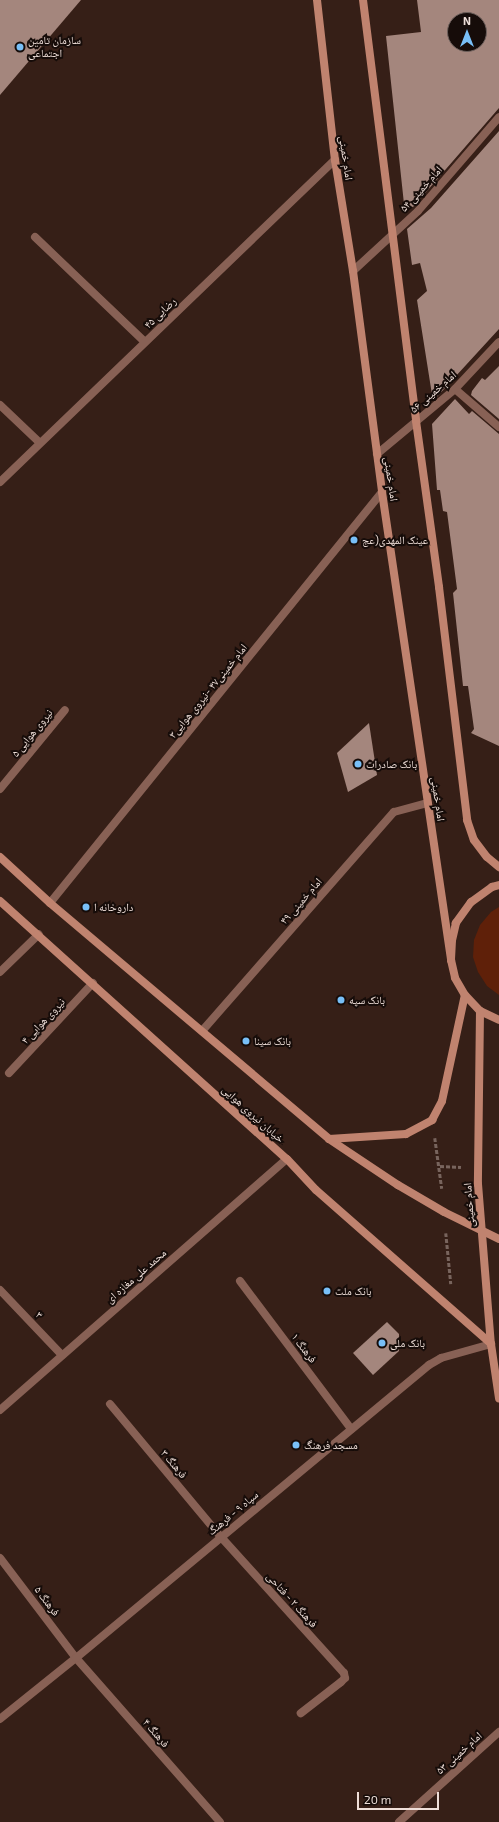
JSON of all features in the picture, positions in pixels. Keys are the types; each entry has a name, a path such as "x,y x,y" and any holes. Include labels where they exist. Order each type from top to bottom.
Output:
{"main road":[{"name":"امام خمینی","path":"317,0 335,160 353,271 382,492 451,960"},
{"path":"363,0 416,421 439,587 467,820 474,840 487,857 499,867"},
{"path":"0,858 50,903 329,1140 398,1185 444,1212 499,1239"},
{"path":"499,885 492,887 472,902 456,923 452,940 451,960 455,978 465,995 480,1011 499,1020"},
{"name":"خیابان نیروی هوایی","path":"0,901 39,934 287,1159 316,1190 491,1344"},
{"path":"329,1140 406,1134 432,1120 442,1101 465,995"},
{"name":"امام خمینی","path":"480,1011 478,1184 491,1344 499,1398"}],"street":[{"name":"امام خمینی ۵۴","path":"353,271 418,211 499,117"},
{"name":"رضایی ۴۵","path":"0,482 335,160"},
{"path":"35,237 146,342"},
{"name":"امام خمینی ۵۶","path":"377,454 455,389 499,342"},
{"path":"455,389 499,427"},
{"path":"0,405 40,443"},
{"name":"امام خمینی۴۷ -نیروی هوایی۳","path":"50,903 382,492"},
{"name":"نیروی هوایی ۵","path":"0,789 65,710"},
{"name":"امام خمینی ۴۹","path":"202,1031 394,812 428,803"},
{"path":"0,972 39,934"},
{"name":"نیروی هوایی ۴","path":"9,1073 93,983"},
{"name":"محمد علی مغازه ای","path":"0,1410 287,1159"},
{"name":"فرهنگ ۱","path":"240,1280 351,1429"},
{"name":"۳","path":"0,1290 62,1355"},
{"name":"سپاه ۹ - فرهنگ","path":"0,1719 76,1658 429,1365 441,1358 491,1344"},
{"name":"فرهنگ ۳","path":"110,1404 221,1537"},
{"name":"فرهنگ ۲ - فتاحی","path":"221,1537 344,1673 345,1678 301,1713"},
{"name":"فرهنگ ۵","path":"0,1558 76,1658"},
{"name":"فرهنگ ۴","path":"76,1658 220,1822"},
{"name":"امام خمینی ۵۳","path":"399,1822 499,1732"}],"path":[{"path":"432,1120 440,1166 453,1311"}],"shaded area":[{"path":"499,907 499,995 487,986 478,972 473,957 474,940 480,925 491,912"}],"building":[{"name":"سازمان تامین اجتماعی","path":"0,0 81,0 0,95"},
{"path":"417,0 499,0 499,108 413,207 404,204 386,36 421,32"},
{"path":"499,131 499,329 433,401 417,300 427,291 420,263 412,265 407,229 431,208"},
{"path":"499,366 499,419 471,395 472,391 482,378 485,380"},
{"path":"455,399 469,414 472,411 499,434 499,746 471,733 474,729 468,686 463,686 453,593 457,589 447,512 443,511 440,490 437,490 432,424"},
{"name":"بانک صادرات","path":"369,723 377,775 348,792 337,753"},
{"name":"بانک ملی","path":"387,1322 399,1334 399,1351 373,1375 353,1353"}],"place":[{"name":"سازمان تامین اجتماعی","path":"20,47"},
{"name":"عینک المهدی(عج","path":"354,540"},
{"name":"بانک صادرات","path":"358,764"},
{"name":"داروخانه ا","path":"86,907"},
{"name":"بانک سپه","path":"341,1000"},
{"name":"بانک سینا","path":"246,1041"},
{"name":"بانک ملت","path":"327,1291"},
{"name":"بانک ملی","path":"382,1343"},
{"name":"مسجد فرهنگ","path":"296,1445"}]}
